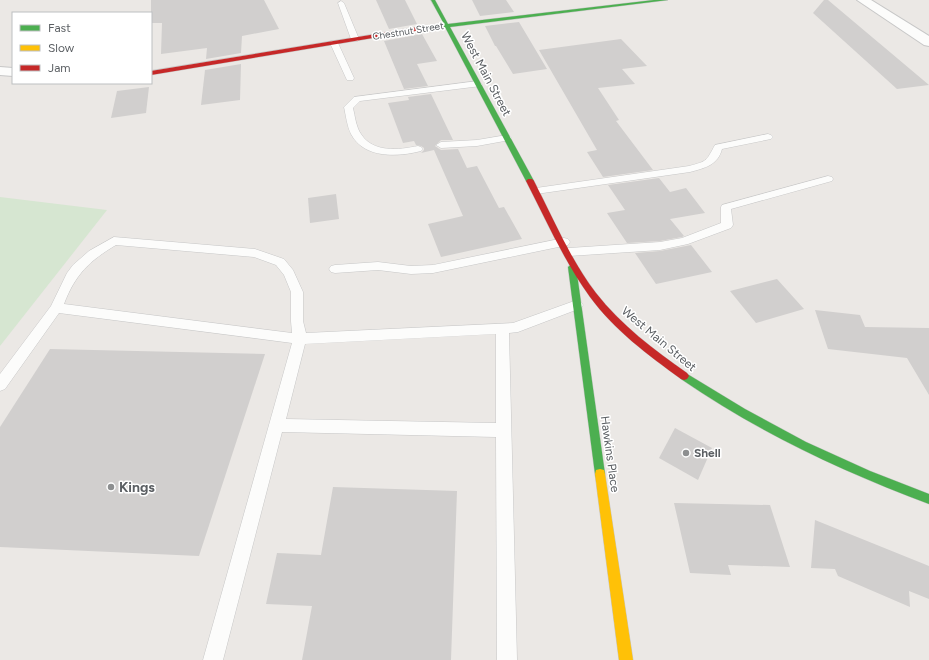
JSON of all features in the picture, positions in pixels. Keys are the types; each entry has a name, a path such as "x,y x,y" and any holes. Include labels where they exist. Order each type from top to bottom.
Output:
{"street":[{"name":"West Main Street","path":"433,0 583,280 601,303 626,330 694,384 758,423 832,459 929,499"},
{"name":"Chestnut Street","path":"152,73 446,25 666,0"},
{"path":"863,0 929,42"},
{"path":"0,71 12,72"},
{"name":"Hawkins Place","path":"566,247 577,305 626,660"}],"lane":[{"path":"341,2 355,39"},
{"path":"334,43 350,78"},
{"path":"418,149 390,152 370,147 357,136 348,107 357,99 478,84"},
{"path":"536,191 690,169 712,162 716,156 718,147 768,137"},
{"path":"441,145 477,143 508,138"},
{"path":"335,269 378,266 411,270 433,269 566,247 660,246 684,241 727,225 726,207 828,179"},
{"path":"0,385 25,348 56,308 64,287 81,263 95,252 114,241 255,253 280,262 289,273 297,292 297,321 300,339 213,660"},
{"path":"56,308 300,339 513,328 577,305"},
{"path":"502,329 507,660"},
{"path":"276,425 503,430"}],"green space":[{"path":"0,197 107,210 0,346"}],"building":[{"path":"151,0 264,0 279,29 242,36 241,53 206,59 207,48 161,54 162,23 152,23"},
{"path":"376,0 405,0 417,24 389,29"},
{"path":"472,0 506,0 514,12 480,16"},
{"path":"824,0 828,0 929,85 897,89 813,13"},
{"path":"519,22 547,69 513,74 495,46 485,26"},
{"path":"422,34 437,61 417,64 428,86 404,89 384,41"},
{"path":"621,39 647,66 622,69 635,84 598,88 619,120 616,121 653,170 603,177 587,152 597,150 539,50"},
{"path":"241,64 240,100 201,105 205,70"},
{"path":"149,87 146,113 111,118 117,91"},
{"path":"431,94 453,140 441,140 435,146 441,150 458,149 467,168 477,166 499,208 504,207 522,239 441,257 428,224 463,216 434,150 421,153 424,148 416,145 414,141 403,143 388,103 409,100 408,97"},
{"path":"659,178 670,192 686,188 705,213 670,219 684,236 682,237 660,241 627,243 607,213 625,210 608,185"},
{"path":"336,194 339,219 310,223 308,198"},
{"path":"691,245 712,272 656,284 635,253 660,251"},
{"path":"777,279 804,309 756,323 730,291"},
{"path":"815,310 860,315 865,327 929,328 929,395 907,358 828,349"},
{"name":"Kings","path":"50,349 265,354 199,556 0,547 0,427"},
{"name":"Shell","path":"675,428 712,448 698,480 659,458"},
{"path":"333,487 457,491 451,660 302,660 312,606 266,604 277,553 321,555"},
{"path":"674,503 770,505 790,567 728,565 731,575 690,573"},
{"path":"815,520 929,566 929,599 909,591 910,607 838,576 835,569 811,568"}],"traffic: fast":[{"path":"433,0 530,181"},
{"path":"425,28 666,0"},
{"path":"572,267 600,474"},
{"path":"684,376 741,413 802,445 866,474 929,499"}],"traffic: slow":[{"path":"600,474 626,660"}],"traffic: jam":[{"path":"152,73 425,28"},
{"path":"530,181 555,231 593,295 629,333 684,376"}],"place":[{"name":"Shell","path":"686,453"},
{"name":"Kings","path":"111,487"}]}
